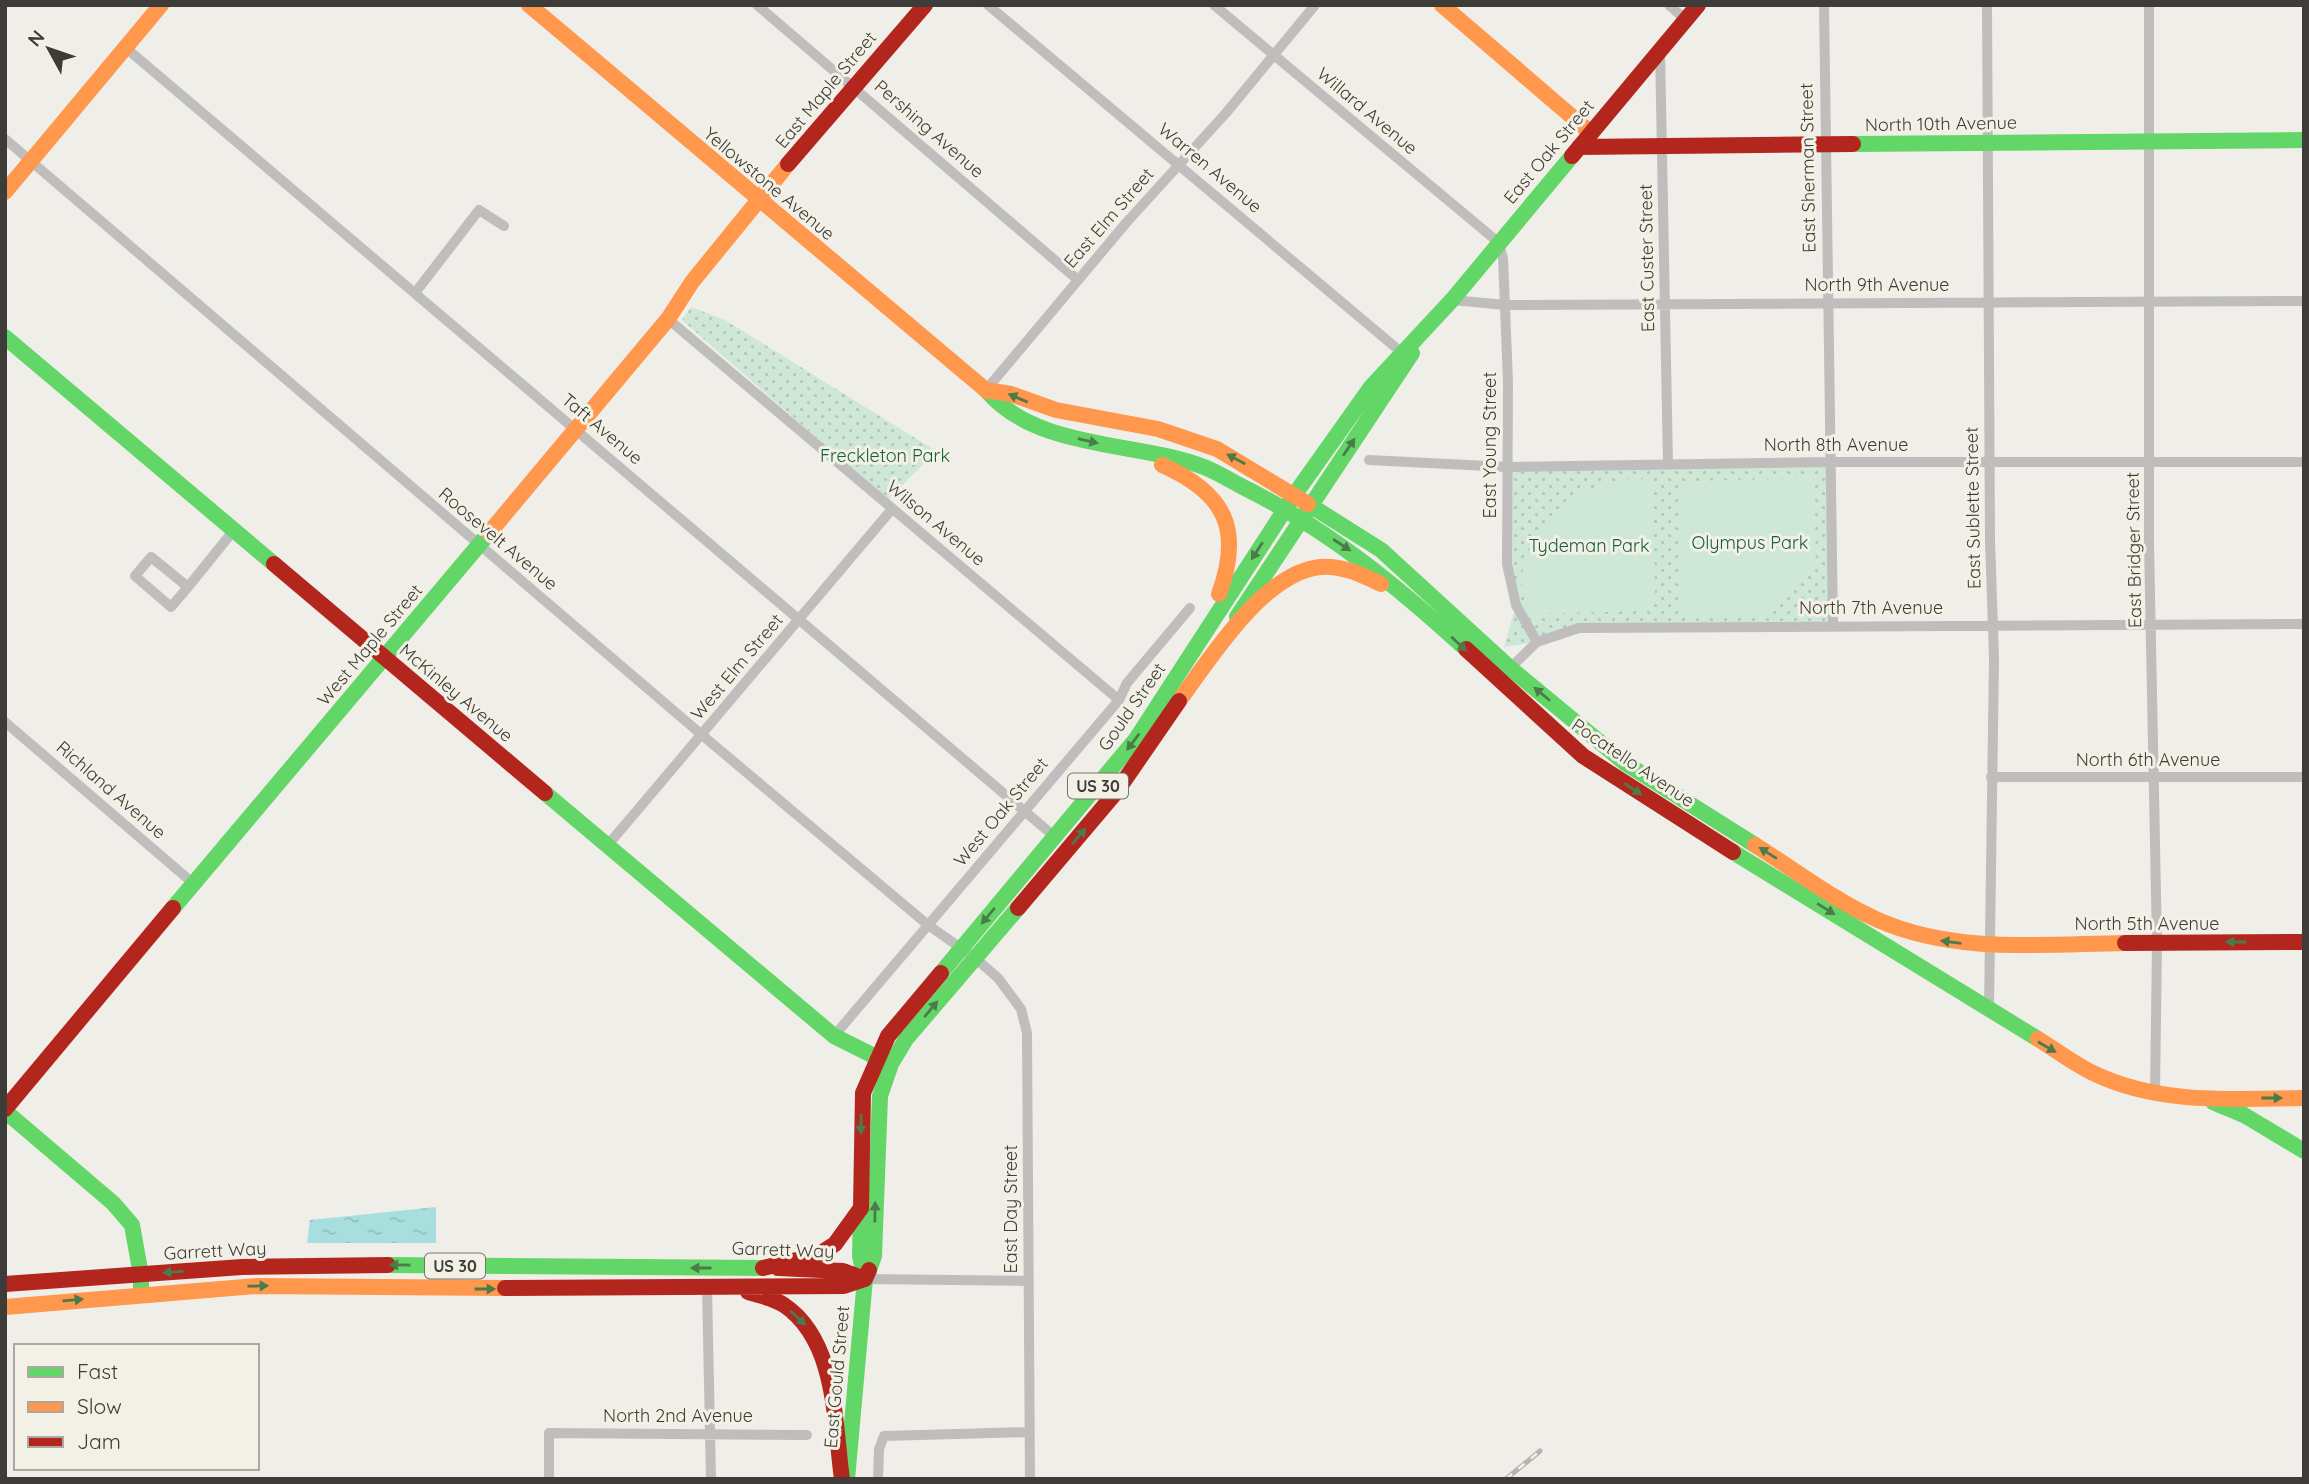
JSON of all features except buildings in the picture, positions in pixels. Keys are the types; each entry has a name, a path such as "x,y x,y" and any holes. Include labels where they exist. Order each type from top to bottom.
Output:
{"main road":[{"path":"5,192 161,5"},
{"name":"East Maple Street","path":"757,200 925,5"},
{"path":"1442,5 1591,133"},
{"name":"East Oak Street","path":"1311,503 1406,356 1430,324 1698,5"},
{"name":"Yellowstone Avenue","path":"538,8 757,200 986,390 1003,411 1040,428 1204,467 1285,508"},
{"name":"North 10th Avenue","path":"1579,147 2304,140"},
{"name":"West Maple Street","path":"5,1110 668,319 692,282 757,200"},
{"name":"McKinley Avenue","path":"5,337 834,1036 883,1061"},
{"name":"East Oak Street","path":"1295,494 1353,410 1406,356"},
{"name":"Yellowstone Avenue","path":"986,390 1011,394 1056,410 1186,438 1245,464 1295,494"},
{"path":"1123,448 1192,479 1212,496 1229,529 1232,551 1225,580 1185,665"},
{"name":"Pocatello Avenue","path":"1295,494 1381,550 1510,668 1625,763 1863,913 1912,934 1949,943 1990,944"},
{"name":"Gould Street","path":"883,1061 888,1036 1136,739 1295,494"},
{"name":"Gould Street","path":"883,1061 906,1039 1132,773 1311,503"},
{"name":"Pocatello Avenue","path":"1285,508 1353,552 1409,597 1569,745 1610,774 2093,1073 2155,1094 2207,1099"},
{"name":"US 30","path":"1216,648 1276,586 1311,568 1354,571 1409,597"},
{"name":"North 5th Avenue","path":"1990,944 2304,942"},
{"name":"East Gould Street","path":"865,1279 860,1256 863,1093 883,1061"},
{"name":"East Gould Street","path":"844,1479 865,1279 874,1256 883,1061"},
{"path":"2207,1099 2304,1098"},
{"path":"2207,1099 2244,1115 2304,1151"},
{"path":"5,1110 113,1203 128,1220 136,1239 141,1294"},
{"name":"US 30","path":"769,1268 818,1255 835,1244 861,1208"},
{"name":"Garrett Way","path":"5,1284 242,1267 375,1265 769,1268 843,1271 865,1279"},
{"name":"Garrett Way","path":"5,1307 257,1286 370,1289 707,1288 844,1286 865,1279"},
{"path":"739,1287 784,1305 811,1330 826,1365 844,1479"}],"street":[{"name":"Pershing Avenue","path":"757,5 1077,280"},
{"name":"Warren Avenue","path":"988,5 1406,356"},
{"name":"Willard Avenue","path":"1214,5 1498,242"},
{"name":"East Elm Street","path":"986,390 1077,280 1315,5"},
{"path":"1669,5 1686,20"},
{"name":"East Sherman Street","path":"1824,5 1833,625"},
{"name":"East Sublette Street","path":"1987,5 1993,627 1989,1010"},
{"name":"East Bridger Street","path":"2149,5 2152,777 2157,943 2155,1094"},
{"name":"Taft Avenue","path":"126,48 1055,837"},
{"name":"East Custer Street","path":"1660,51 1668,464"},
{"name":"Roosevelt Avenue","path":"5,139 702,735 929,925 975,958"},
{"path":"415,293 480,210 504,226"},
{"name":"East Young Street","path":"1498,242 1503,258 1506,305 1507,564 1516,605 1537,642"},
{"name":"North 9th Avenue","path":"1451,300 1506,305 2304,301"},
{"name":"Wilson Avenue","path":"668,319 1119,700"},
{"name":"North 8th Avenue","path":"1368,460 1508,467 1830,462 2304,462"},
{"name":"West Elm Street","path":"607,846 892,509"},
{"path":"188,587 150,557 135,576 171,607 188,587 233,530"},
{"name":"West Oak Street","path":"834,1036 1119,700 1126,683 1190,608"},
{"name":"North 7th Avenue","path":"1498,681 1537,642 1578,628 2304,624"},
{"name":"Richland Avenue","path":"5,722 194,884"},
{"name":"North 6th Avenue","path":"1992,777 2304,777"},
{"name":"East Day Street","path":"975,958 998,978 1021,1009 1027,1033 1030,1479"},
{"path":"865,1279 1029,1281"},
{"path":"707,1288 712,1479"},
{"path":"878,1479 879,1449 884,1436 1030,1432"},
{"name":"North 2nd Avenue","path":"549,1479 549,1433 807,1435"}],"green space":[{"name":"Freckleton Park","path":"691,307 725,320 936,451 888,500 682,320"},
{"name":"Tydeman Park","path":"1830,462 1833,625 1579,628 1537,642 1504,647 1516,605 1510,586 1508,467"},
{"name":"Olympus Park","path":"1814,478 1816,556 1795,587 1764,614 1682,615 1681,494 1694,481"},
{"name":"Tydeman Park","path":"1625,479 1653,479 1655,601 1644,611 1532,614 1524,599 1523,566 1529,550 1548,520 1574,498 1592,489"}],"water":[{"path":"436,1207 436,1243 307,1243 310,1220"}],"railway":[{"path":"1506,1479 1540,1451"}],"traffic: fast":[{"path":"1853,144 2304,140"},
{"path":"1295,494 1371,387 1452,300 1572,156"},
{"path":"5,337 274,564"},
{"path":"1237,617 1412,353"},
{"path":"987,391 1008,410 1032,424 1060,434 1148,452 1204,467 1277,505 1362,562 1466,649"},
{"path":"941,973 1136,739 1295,494"},
{"path":"1308,504 1381,550 1510,668 1625,763 1755,845"},
{"path":"173,908 489,533"},
{"path":"545,793 834,1036 888,1063"},
{"path":"1733,852 2038,1039"},
{"path":"869,1270 874,1256 880,1096 891,1064 906,1039 1018,908"},
{"path":"2213,1102 2244,1115 2304,1151"},
{"path":"5,1111 113,1203 132,1225 141,1275 141,1294"},
{"path":"847,1479 865,1279 860,1256 861,1208"},
{"path":"388,1265 763,1268"}],"traffic: slow":[{"path":"5,192 161,5"},
{"path":"529,5 987,391"},
{"path":"1442,5 1591,133"},
{"path":"489,533 668,319 692,282 788,164"},
{"path":"986,390 1011,394 1056,410 1158,429 1217,449 1308,504"},
{"path":"1162,465 1201,488 1214,501 1223,516 1228,532 1229,550 1219,594"},
{"path":"1179,701 1240,620 1278,585 1299,573 1320,567 1352,571 1381,584"},
{"path":"1755,845 1846,904 1907,931 1938,938 2000,945 2125,943"},
{"path":"2038,1039 2093,1073 2144,1091 2197,1098 2304,1098"},
{"path":"5,1307 257,1286 505,1288"}],"traffic: jam":[{"path":"788,164 925,5"},
{"path":"1572,156 1698,5"},
{"path":"1579,147 1853,144"},
{"path":"274,564 545,793"},
{"path":"1466,649 1583,756 1733,852"},
{"path":"1018,908 1117,791 1179,701"},
{"path":"5,1109 173,908"},
{"path":"2125,943 2304,942"},
{"path":"763,1268 818,1255 835,1244 861,1208 863,1093 888,1036 941,973"},
{"path":"5,1284 242,1267 388,1265"},
{"path":"778,1268 843,1271 865,1279"},
{"path":"505,1288 844,1286 865,1279 869,1270"},
{"path":"748,1292 784,1305 801,1320 814,1339 830,1384 842,1479"}]}
